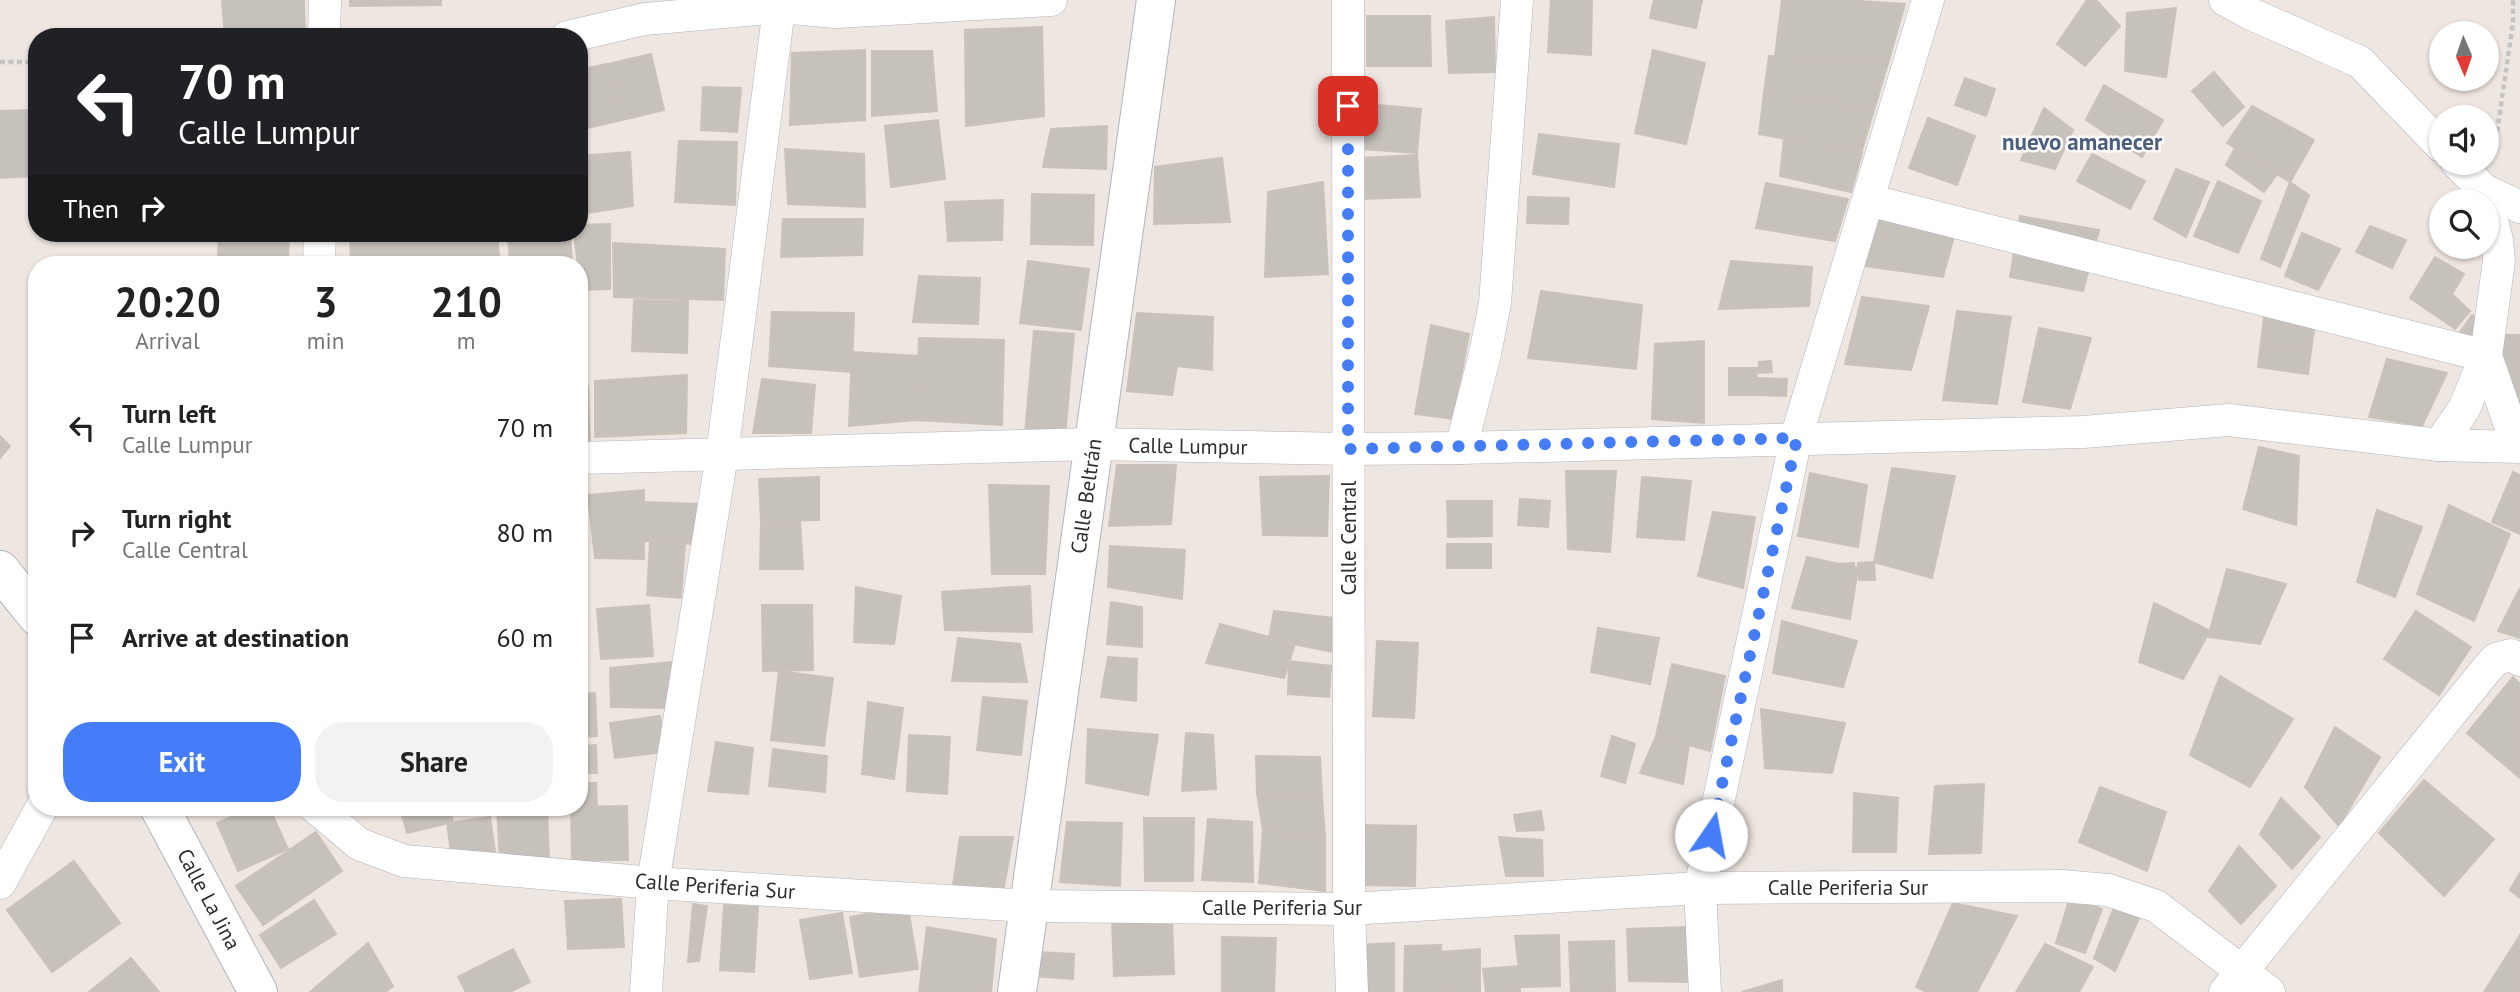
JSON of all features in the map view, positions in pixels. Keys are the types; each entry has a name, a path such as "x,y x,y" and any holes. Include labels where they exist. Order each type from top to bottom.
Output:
{"main road":[{"name":"Calle Beltrán","path":"1017,992 1156,0"},
{"path":"0,569 28,605"},
{"name":"Calle La Jina","path":"164,816 258,992"}],"street":[{"path":"324,28 325,0"},
{"path":"588,32 645,19 780,3 836,12 1051,0"},
{"name":"Calle Central","path":"1348,0 1349,909 1352,992"},
{"path":"1461,448 1485,354 1494,303 1517,0"},
{"path":"1705,992 1700,888 1797,438 1928,0"},
{"path":"2225,0 2360,62 2429,134"},
{"path":"646,992 653,883 722,455 780,3"},
{"path":"2469,175 2483,189"},
{"path":"2499,197 2520,206"},
{"path":"1868,200 2486,356"},
{"path":"2439,445 2464,409 2486,356 2499,259"},
{"path":"2486,356 2518,446"},
{"name":"Calle Lumpur","path":"588,458 1093,444 1348,449 1461,448 2083,432 2229,421 2439,445 2518,446"},
{"path":"2234,981 2491,664 2496,659 2511,655 2520,660"},
{"path":"0,883 37,816"},
{"name":"Calle Periferia Sur","path":"325,816 359,844 404,861 653,883 1028,906 1349,909 1700,888 2062,886 2108,890 2156,906 2234,981 2269,992"}],"path":[{"path":"2499,119 2513,23 2513,0"},
{"path":"0,62 28,62"}],"building":[{"path":"222,0 304,0 305,28 224,28"},
{"path":"350,0 441,0 441,5 350,6"},
{"path":"1551,0 1592,0 1591,55 1548,52"},
{"path":"1654,0 1702,0 1696,28 1650,18"},
{"path":"1782,0 1905,4 1889,60 1775,56"},
{"path":"2087,0 2096,0 2120,26 2085,66 2057,44"},
{"path":"2176,8 2166,77 2125,71 2127,13"},
{"path":"1367,16 1430,16 1431,66 1367,66"},
{"path":"1494,17 1495,72 1449,73 1446,21"},
{"path":"1042,27 1044,116 966,126 965,30"},
{"path":"865,50 865,120 790,125 792,53"},
{"path":"1653,50 1705,63 1686,144 1635,133"},
{"path":"872,51 932,51 937,111 872,116"},
{"path":"651,54 664,110 622,120 608,64"},
{"path":"1769,56 1889,60 1874,110 1764,93"},
{"path":"607,64 622,120 588,128 588,68"},
{"path":"2214,72 2244,107 2223,126 2192,91"},
{"path":"1965,78 1995,89 1986,116 1955,105"},
{"path":"2104,85 2163,120 2142,157 2086,120"},
{"path":"703,87 741,88 737,132 701,130"},
{"path":"1764,93 1874,110 1861,153 1759,134"},
{"path":"2125,103 2149,118 2131,148 2107,133"},
{"path":"1367,104 1421,109 1417,153 1363,149"},
{"path":"2252,106 2314,140 2290,182 2227,143"},
{"path":"2044,108 2073,130 2055,169 2021,160"},
{"path":"28,110 28,176 0,178 0,111"},
{"path":"1928,118 1975,136 1957,185 1909,168"},
{"path":"938,120 945,179 891,187 885,126"},
{"path":"1107,126 1106,169 1043,167 1051,129"},
{"path":"1539,134 1619,144 1614,187 1533,174"},
{"path":"1784,138 1862,153 1851,192 1780,176"},
{"path":"679,141 737,142 735,205 675,202"},
{"path":"2235,148 2277,174 2264,192 2226,165"},
{"path":"785,149 864,154 865,207 788,204"},
{"path":"630,152 633,206 588,213 588,155"},
{"path":"2092,154 2145,181 2130,209 2077,181"},
{"path":"1417,155 1420,197 1363,199 1360,158"},
{"path":"1222,158 1230,222 1154,224 1155,167"},
{"path":"2176,169 2209,182 2186,237 2154,219"},
{"path":"2218,181 2261,201 2238,253 2194,236"},
{"path":"1323,182 1328,274 1265,277 1268,192"},
{"path":"2290,182 2309,195 2280,267 2261,259"},
{"path":"1766,183 1848,199 1835,241 1756,228"},
{"path":"1032,194 1094,195 1093,245 1031,244"},
{"path":"1528,197 1569,198 1568,224 1527,223"},
{"path":"1003,200 1002,240 948,241 945,202"},
{"path":"1887,200 1958,221 1943,277 1864,266"},
{"path":"2020,216 2099,230 2083,291 2010,277"},
{"path":"783,219 863,219 862,255 781,257"},
{"path":"610,224 610,289 588,290 588,256 577,256 575,242 588,242 588,225"},
{"path":"2370,226 2406,240 2392,268 2356,252"},
{"path":"2302,233 2340,249 2318,290 2285,276"},
{"path":"219,242 289,242 288,256 218,256"},
{"path":"350,242 464,242 465,256 351,256"},
{"path":"464,242 498,242 499,256 465,256"},
{"path":"509,242 571,242 571,256 509,256"},
{"path":"613,243 725,249 723,300 614,297"},
{"path":"2434,259 2464,274 2438,317 2410,298"},
{"path":"1028,261 1089,269 1081,330 1020,323"},
{"path":"1731,261 1812,267 1809,306 1719,309"},
{"path":"919,276 980,278 978,324 913,322"},
{"path":"1541,291 1642,305 1636,369 1528,358"},
{"path":"2452,294 2470,311 2455,329 2438,317"},
{"path":"1862,297 1929,306 1911,370 1845,364"},
{"path":"634,300 688,301 687,353 632,351"},
{"path":"2266,300 2317,304 2308,374 2258,367"},
{"path":"1957,311 2011,317 1997,404 1943,400"},
{"path":"772,312 854,313 852,372 769,366"},
{"path":"1137,313 1213,317 1212,370 1177,366 1172,395 1127,391"},
{"path":"2472,315 2485,323 2472,341 2458,335"},
{"path":"2271,323 2314,330 2310,353 2268,347"},
{"path":"1431,325 1469,334 1453,419 1415,414"},
{"path":"2039,328 2091,338 2070,409 2023,402"},
{"path":"1034,331 1074,334 1065,437 1025,433"},
{"path":"2498,335 2520,335 2520,413 2514,412"},
{"path":"919,338 1004,340 1002,425 916,420"},
{"path":"1704,341 1704,423 1652,419 1655,344"},
{"path":"852,352 918,356 916,420 849,426"},
{"path":"2387,359 2447,373 2422,426 2369,417"},
{"path":"1771,361 1772,372 1759,373 1759,362"},
{"path":"1729,368 1757,368 1756,395 1729,395"},
{"path":"687,375 686,433 595,437 595,381"},
{"path":"1757,378 1787,379 1786,396 1756,395"},
{"path":"762,379 815,385 811,433 753,433"},
{"path":"588,386 590,441 588,441"},
{"path":"0,436 10,446 0,458"},
{"path":"2259,447 2299,456 2296,525 2243,509"},
{"path":"1117,465 1176,465 1171,524 1109,526"},
{"path":"1892,468 1955,476 1932,578 1874,562"},
{"path":"1566,471 1616,471 1610,552 1568,549"},
{"path":"2513,472 2520,475 2520,534 2492,522"},
{"path":"1810,473 1867,485 1858,547 1798,536"},
{"path":"1329,476 1327,536 1263,535 1260,477"},
{"path":"819,477 819,520 761,521 759,479"},
{"path":"1642,477 1691,481 1684,540 1637,537"},
{"path":"989,485 1049,486 1045,574 992,574"},
{"path":"644,490 644,559 595,558 588,495"},
{"path":"1520,499 1550,501 1548,527 1518,525"},
{"path":"1447,501 1492,501 1492,536 1448,537"},
{"path":"644,502 697,504 693,544 644,541"},
{"path":"2449,505 2510,534 2474,621 2417,594"},
{"path":"2377,510 2422,527 2395,597 2357,582"},
{"path":"1713,512 1755,517 1743,588 1698,576"},
{"path":"761,521 800,521 803,569 760,569"},
{"path":"650,542 685,544 681,598 647,595"},
{"path":"1447,544 1491,544 1491,568 1447,568"},
{"path":"1110,546 1185,550 1182,599 1108,587"},
{"path":"1807,557 1858,568 1850,619 1792,608"},
{"path":"1874,562 1875,580 1859,580 1858,563"},
{"path":"1854,563 1854,587 1837,588 1836,564"},
{"path":"2227,569 2286,584 2260,644 2208,637"},
{"path":"1030,586 1032,632 945,630 942,592"},
{"path":"856,587 901,596 894,644 854,642"},
{"path":"2520,588 2520,638 2498,631"},
{"path":"1111,602 1142,607 1142,647 1107,644"},
{"path":"2154,603 2210,631 2183,679 2139,662"},
{"path":"649,605 653,656 601,659 597,609"},
{"path":"762,605 812,605 813,670 763,671"},
{"path":"1274,611 1333,618 1333,652 1269,639"},
{"path":"2416,611 2471,647 2439,695 2384,659"},
{"path":"1782,621 1857,641 1843,687 1773,673"},
{"path":"1220,624 1295,644 1284,678 1206,663"},
{"path":"1598,628 1659,638 1650,684 1591,672"},
{"path":"958,638 1020,644 1027,682 952,681"},
{"path":"1377,641 1418,643 1414,718 1373,716"},
{"path":"1108,657 1137,659 1136,701 1101,697"},
{"path":"1289,661 1331,666 1329,697 1288,694"},
{"path":"671,662 668,708 611,707 610,668"},
{"path":"1672,664 1725,676 1710,751 1656,736"},
{"path":"779,671 833,678 824,746 771,740"},
{"path":"2220,676 2293,719 2250,787 2190,755"},
{"path":"2513,677 2520,684 2520,778 2467,733"},
{"path":"588,693 595,693 597,736 588,736"},
{"path":"983,697 1027,701 1021,755 977,750"},
{"path":"868,702 903,708 894,779 862,774"},
{"path":"1761,709 1845,723 1832,773 1765,768"},
{"path":"660,716 665,752 615,758 610,723"},
{"path":"2335,727 2380,757 2339,826 2305,787"},
{"path":"1088,729 1158,735 1148,795 1086,783"},
{"path":"1186,733 1213,735 1216,789 1182,791"},
{"path":"909,735 950,737 947,794 907,791"},
{"path":"1612,736 1635,744 1625,783 1601,776"},
{"path":"1656,736 1689,745 1683,784 1640,773"},
{"path":"716,742 753,748 748,794 708,791"},
{"path":"588,745 596,745 597,773 588,773"},
{"path":"773,749 827,756 825,792 769,786"},
{"path":"1256,756 1320,757 1322,797 1257,793"},
{"path":"2424,780 2494,839 2444,896 2379,833"},
{"path":"588,783 596,783 597,806 588,806"},
{"path":"1984,784 1981,853 1929,854 1935,786"},
{"path":"2100,787 2166,812 2147,871 2079,842"},
{"path":"1257,793 1322,797 1325,836 1263,830"},
{"path":"1854,793 1898,798 1896,852 1853,852"},
{"path":"2281,798 2320,837 2292,869 2260,834"},
{"path":"627,806 628,860 572,860 571,816 588,816 588,807"},
{"path":"1541,811 1544,830 1517,831 1514,815"},
{"path":"233,816 273,816 288,849 238,871 217,823"},
{"path":"402,816 451,816 453,822 407,833"},
{"path":"498,816 547,816 549,859 500,861"},
{"path":"490,817 495,852 452,858 447,823"},
{"path":"1144,818 1194,818 1193,881 1145,881"},
{"path":"1208,819 1252,822 1253,882 1202,880"},
{"path":"1067,822 1122,823 1120,886 1060,882"},
{"path":"1359,825 1416,826 1415,886 1358,885"},
{"path":"1263,830 1325,836 1325,891 1259,883"},
{"path":"316,832 342,871 263,925 236,886"},
{"path":"960,837 1013,837 1004,887 953,885"},
{"path":"1499,837 1542,840 1543,876 1506,876"},
{"path":"2239,846 2276,886 2241,924 2209,891"},
{"path":"74,861 120,923 52,972 7,910"},
{"path":"2520,873 2520,898 2510,890"},
{"path":"2070,897 2102,909 2085,953 2056,943"},
{"path":"621,899 624,947 568,949 565,901"},
{"path":"314,900 336,934 281,968 260,935"},
{"path":"1953,903 2017,916 1977,992 1927,992 1916,987"},
{"path":"693,904 707,906 699,961 688,962"},
{"path":"724,905 758,907 754,972 720,970"},
{"path":"2115,905 2141,914 2115,971 2094,958"},
{"path":"908,907 918,969 860,977 850,917"},
{"path":"842,913 852,973 810,979 800,920"},
{"path":"1172,919 1174,974 1114,976 1112,921"},
{"path":"927,927 996,939 991,992 919,992"},
{"path":"1686,927 1687,982 1629,981 1627,929"},
{"path":"1559,935 1560,986 1521,987 1515,936"},
{"path":"2520,935 2520,992 2484,992"},
{"path":"1222,937 1276,938 1274,992 1222,992"},
{"path":"1614,941 1615,992 1571,992 1569,942"},
{"path":"368,943 393,986 386,992 310,992"},
{"path":"1394,943 1394,992 1359,992 1357,945"},
{"path":"2045,944 2093,967 2079,992 2016,992"},
{"path":"1441,945 1442,992 1404,992 1405,946"},
{"path":"513,949 530,982 510,992 466,992 458,977"},
{"path":"1480,949 1480,992 1442,992 1441,952"},
{"path":"1036,952 1074,954 1073,979 1033,976"},
{"path":"131,958 159,992 89,992"},
{"path":"1519,966 1520,992 1486,992 1483,969"},
{"path":"1782,980 1782,992 1742,992"}],"district":[{"name":"nuevo amanecer","path":"2082,141"}],"route":[{"path":"1348,106 1348,449 1797,438 1711,835"}]}
